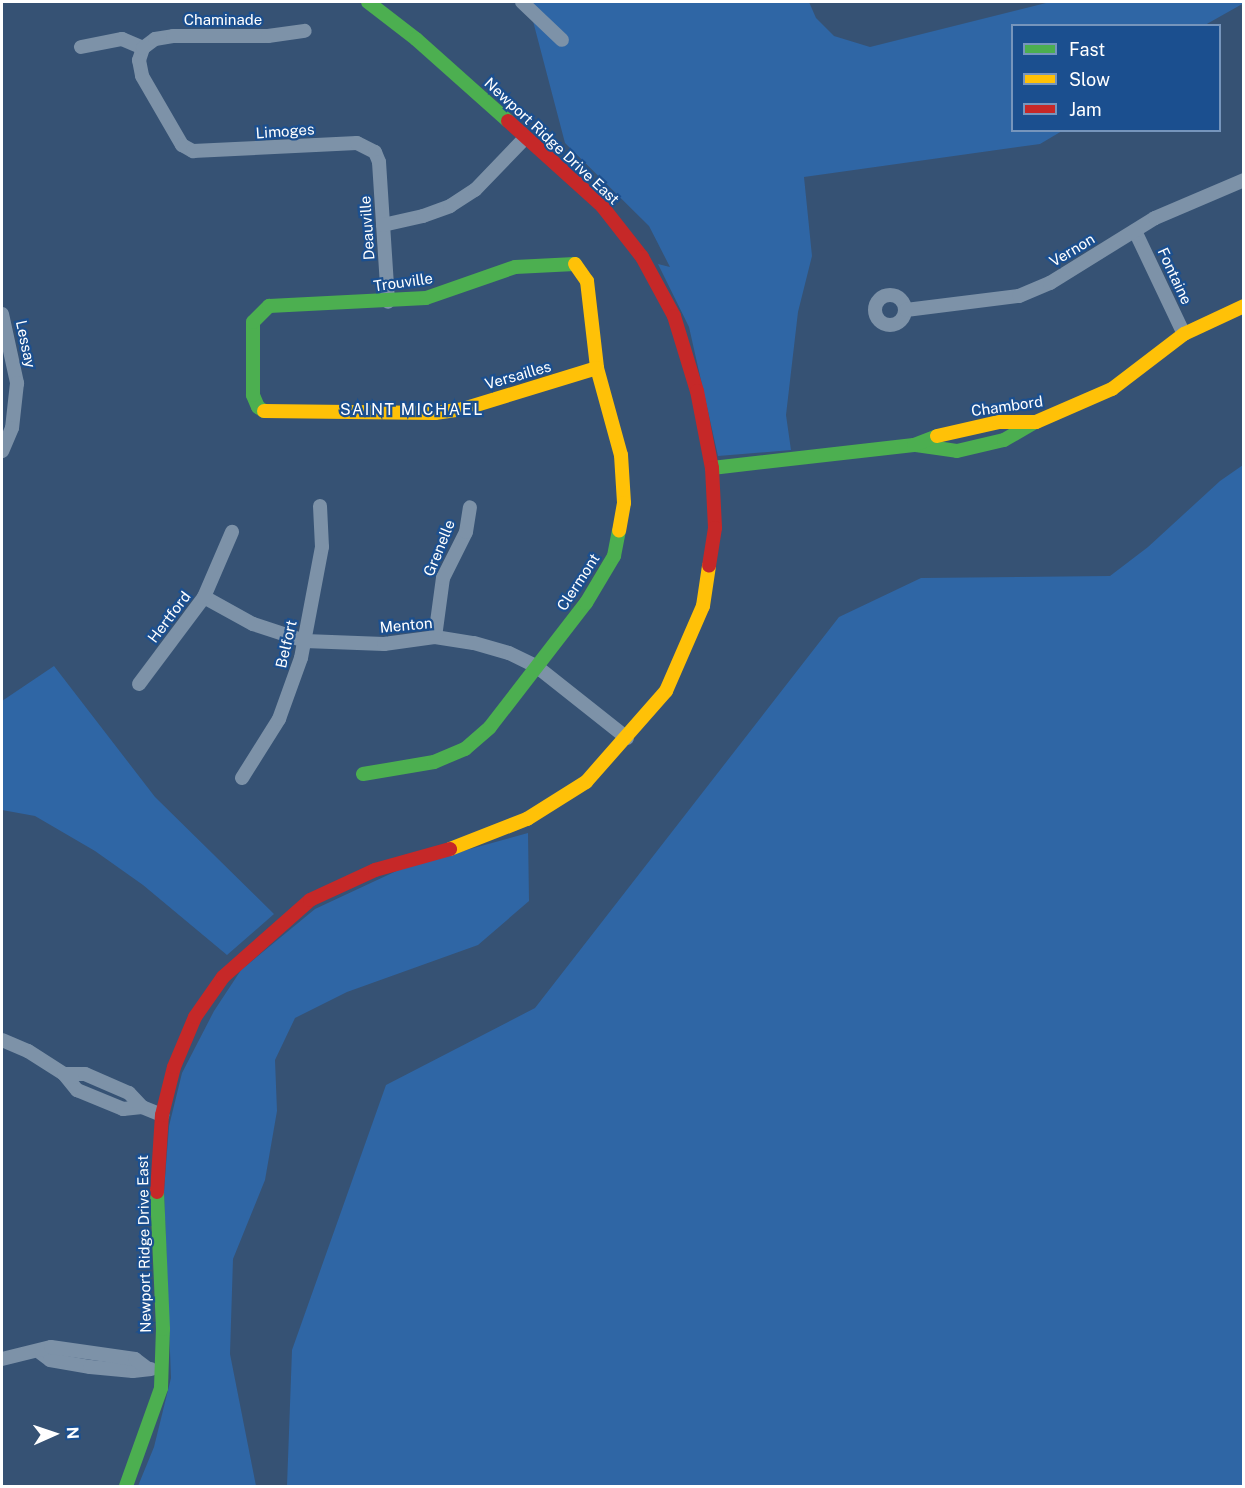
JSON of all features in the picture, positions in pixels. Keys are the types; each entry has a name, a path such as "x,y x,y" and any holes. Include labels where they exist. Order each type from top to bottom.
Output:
{"street":[{"name":"Newport Ridge Drive East","path":"126,1486 148,1432 162,1370 156,1164 162,1115 174,1066 195,1017 223,977 266,935 310,900 375,870 466,845 527,819 586,782 666,691 703,606 715,528 712,468 697,391 674,316 642,257 602,206 416,39 368,2"},
{"path":"522,2 562,40"},
{"name":"Chaminade","path":"143,48 155,39 173,36 268,36 305,31"},
{"path":"81,47 122,39 143,48"},
{"name":"Limoges","path":"143,48 139,60 142,76 182,145 193,151 357,143 368,145 375,152"},
{"path":"383,225 450,206 475,190 525,138"},
{"name":"Deauville","path":"375,152 379,162 388,302"},
{"name":"Vernon","path":"906,310 1019,296 1050,283 1155,218 1244,180"},
{"name":"Fontaine","path":"1135,231 1184,334"},
{"name":"Trouville","path":"267,412 258,407 253,395 253,322 258,313 269,306 388,302 426,298 515,267 573,262"},
{"name":"Clermont","path":"363,774 434,762 465,749 508,706 586,603 614,556 622,513 621,454 597,368 587,281 582,270 573,262"},
{"name":"Chambord","path":"712,468 914,445 953,430 984,424 1036,422 1112,389 1184,334 1244,306"},
{"name":"Lessay","path":"2,314 17,383 12,428 2,451"},
{"name":"Versailles","path":"267,412 444,412 597,368"},
{"path":"914,445 957,451 988,444 1036,422"},
{"path":"984,424 988,444"},
{"name":"Belfort","path":"242,778 279,720 305,640 322,547 320,506"},
{"name":"Grenelle","path":"435,637 443,578 466,532 470,507"},
{"name":"Hertford","path":"139,684 204,597 232,532"},
{"name":"Menton","path":"204,597 253,624 305,640 384,644 435,637 474,643 537,666 627,738"},
{"path":"2,1040 28,1051 64,1074 77,1090 123,1109 142,1107 162,1115"},
{"path":"2,1359 38,1351 50,1360 90,1367 133,1371 147,1368 162,1370"}],"shaded area":[{"path":"528,2 809,2 816,18 834,36 870,47 1050,2 1244,3 1207,24 1011,24 1011,132 1060,132 1040,144 804,177 812,256 798,312 786,415 791,450 718,456 689,327 658,264 670,267 649,226 565,143"},
{"path":"1243,465 1243,1486 287,1486 292,1350 386,1085 535,1008 839,617 921,578 1110,576 1148,547 1220,481"},
{"path":"54,666 155,797 274,914 227,955 143,885 95,851 35,816 2,810 2,701"},
{"path":"528,833 529,901 478,945 347,992 295,1018 275,1060 277,1111 265,1180 233,1259 230,1354 256,1486 138,1486 154,1447 171,1378 164,1191 169,1126 182,1073 214,1011 241,970 315,909 405,867"}],"traffic: fast":[{"path":"368,2 416,39 508,121"},
{"path":"264,411 258,407 253,395 253,322 269,306 426,298 515,267 575,264"},
{"path":"916,445 957,451 1004,440 1034,423"},
{"path":"712,468 914,445 937,436"},
{"path":"363,774 434,762 465,749 490,727 586,603 614,556 619,531"},
{"path":"126,1486 161,1388 163,1329 157,1192"}],"traffic: slow":[{"path":"575,264 587,281 597,368 621,455 624,503 619,531"},
{"path":"937,436 999,422 1036,422 1112,389 1184,334 1244,306"},
{"path":"264,411 435,413 463,409 597,368"},
{"path":"450,849 527,819 586,782 666,691 703,606 709,566"}],"traffic: jam":[{"path":"508,121 602,206 642,257 674,316 697,391 712,468 715,528 709,566"},
{"path":"157,1192 162,1115 174,1067 195,1017 223,977 310,900 375,870 450,849"}],"district":[{"name":"SAINT MICHAEL","path":"412,410"}]}
